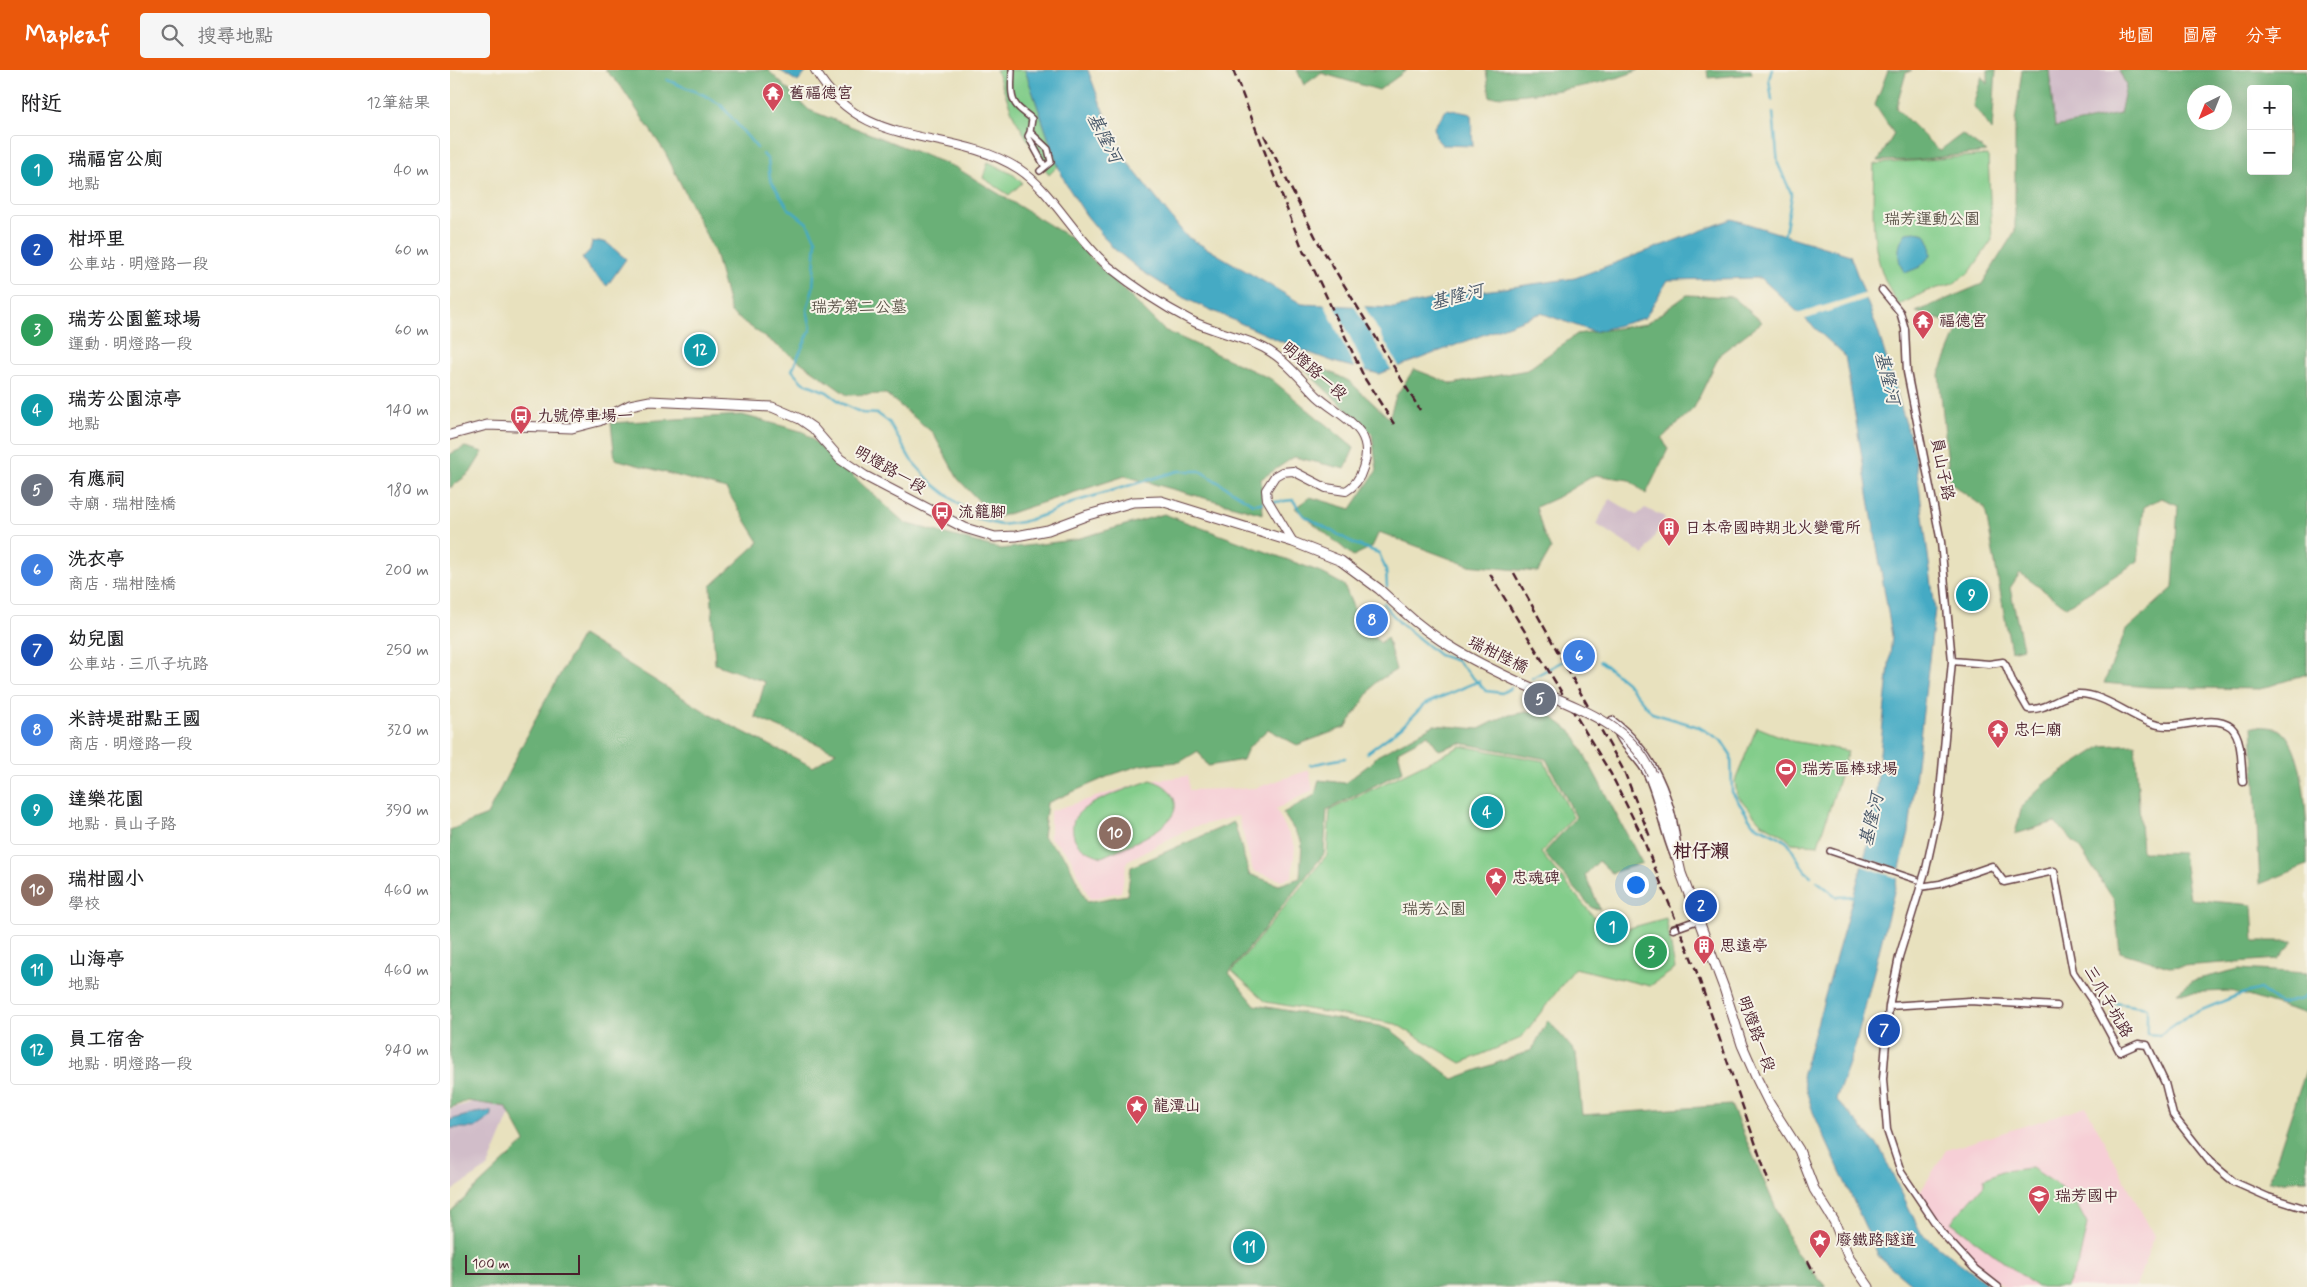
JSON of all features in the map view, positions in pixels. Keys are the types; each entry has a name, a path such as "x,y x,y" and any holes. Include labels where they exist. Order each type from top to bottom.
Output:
{"main road":[{"name":"明燈路一段","path":"450,435 488,425 572,428 599,421 630,405 650,401 772,406 800,419 813,428 840,459 865,476 966,528 995,537 1016,536 1048,530 1088,515 1133,502 1162,501 1294,542 1341,561 1379,589 1402,610"},
{"name":"瑞柑陸橋","path":"1402,610 1418,625 1461,654 1602,720 1634,746 1652,774"},
{"name":"明燈路一段","path":"1652,774 1676,848 1681,873 1756,1080 1799,1150 1814,1189 1834,1221 1849,1258 1869,1287"}],"street":[{"name":"明燈路一段","path":"815,70 846,108 867,122 903,134 974,150 1020,170 1052,202 1074,230 1108,265 1159,302 1192,321 1264,348 1277,356 1320,398 1359,429 1366,447 1366,458 1361,475 1353,487 1346,491 1326,488 1293,471 1282,472 1269,482 1266,490 1267,499 1294,542"},
{"path":"1012,70 1012,100 1032,120 1028,136 1043,169 1051,162 1048,149 1030,132"},
{"name":"員山子路","path":"1882,290 1900,312 1905,329 1907,372 1942,542 1952,661"},
{"path":"1998,1287 1974,1269 1942,1233 1901,1172 1887,1130 1883,1080 1889,1006 1899,957 1938,814 1952,661 1989,664 2003,662 2028,709 2041,708 2079,694 2122,708 2156,725 2168,726 2196,722 2221,722 2230,727 2238,736 2242,782"},
{"path":"1537,695 1540,685"},
{"path":"1612,720 1638,742 1660,778 1675,828 1681,873 1668,842 1648,775 1632,751 1620,738 1612,720"},
{"path":"1830,851 1919,884"},
{"name":"三爪子坑路","path":"1919,884 1940,884 1992,866 2004,882 2054,871 2073,972 2093,1002 2120,1052 2138,1044 2147,1045 2165,1083 2173,1115 2210,1162 2228,1179 2268,1197 2307,1209"},
{"path":"1673,929 1698,920"},
{"path":"1889,1006 1969,1001 2057,1006"}],"shaded area":[{"path":"2049,70 2119,70 2126,85 2120,114 2054,127"},
{"path":"1610,499 1637,515 1645,508 1665,517 1644,555 1596,524"},
{"path":"1309,770 1313,790 1276,809 1295,846 1292,877 1281,880 1253,871 1238,816 1190,828 1127,861 1121,892 1090,899 1069,855 1050,838 1050,811 1148,781 1188,776 1189,790 1256,788"},
{"path":"521,1087 488,1167 450,1192 450,1109"},
{"name":"瑞芳國中","path":"2086,1107 2154,1236 2136,1287 2005,1287 1996,1281 1950,1236 1919,1194 1946,1150"}],"green space":[{"name":"瑞芳第二公墓","path":"605,70 768,70 809,110 955,167 1071,238 1164,330 1271,379 1354,448 1345,469 1294,457 1261,479 1263,514 1125,476 995,518 958,479 933,433 886,394 847,395 731,313 715,253 665,152 620,85"},
{"path":"996,70 1025,70 1058,166 1049,175 1014,117"},
{"path":"1297,70 1407,70 1379,90 1321,73 1304,85"},
{"path":"1486,70 1639,70 1584,86 1547,92 1490,97"},
{"path":"1707,70 1751,70 1752,74 1708,78"},
{"path":"1888,70 1912,70 1906,73 1896,108 1939,151 1962,134 1987,152 1915,160 1878,161 1894,134 1875,105"},
{"path":"1988,70 1996,70 1992,131 1973,105 1982,76 1988,84"},
{"path":"2022,70 2049,70 2055,127 2120,114 2126,85 2119,70 2307,70 2307,674 2260,689 2149,687 2104,683 2126,630 2173,588 2178,505 2161,498 2144,507 2138,561 2066,607 2020,573 2010,588 2023,648 2011,651 1985,508 1950,483 1939,375 1959,326 1916,312 1982,284 2015,231 2015,122"},
{"name":"瑞芳運動公園","path":"1988,155 1992,240 1970,272 1953,284 1927,291 1899,305 1882,272 1877,254 1873,219 1874,164"},
{"path":"988,162 1014,175 1022,183 1009,195 983,178"},
{"path":"1687,295 1733,297 1762,322 1720,354 1694,408 1662,438 1668,449 1646,494 1629,480 1595,475 1556,498 1536,507 1543,532 1551,549 1538,572 1467,565 1379,532 1372,547 1353,556 1295,508 1310,497 1351,509 1377,470 1372,434 1312,377 1291,353 1349,381 1389,418 1396,396 1414,369 1452,384 1527,370 1577,334 1646,324"},
{"path":"742,415 804,432 905,523 1001,549 1073,540 1164,514 1318,571 1344,585 1356,614 1380,643 1387,637 1396,670 1376,682 1346,727 1297,745 1268,729 1248,748 1243,760 1208,766 1198,751 1180,762 1141,765 1114,774 1047,803 1043,837 1066,858 1087,902 1127,895 1131,867 1234,822 1249,874 1279,885 1300,878 1302,842 1283,813 1315,795 1319,780 1345,783 1370,764 1377,756 1434,725 1479,729 1505,716 1542,709 1573,733 1642,863 1612,873 1599,861 1585,875 1600,909 1592,908 1544,853 1576,817 1546,759 1460,743 1439,750 1428,735 1398,751 1403,771 1327,810 1324,854 1229,973 1255,1005 1379,1026 1391,1030 1453,1079 1532,1050 1548,1020 1576,1053 1582,1115 1731,1105 1794,1250 1826,1287 450,1287 450,1212 525,1142 506,1107 467,1101 450,1108 450,830 487,815 539,712 582,635 714,717 813,767 836,752 755,717 765,682 715,664 711,586 759,542 726,489 615,459 611,423"},
{"path":"465,447 483,452 470,473 450,488 450,454"},
{"path":"2252,726 2279,729 2290,742 2301,773 2306,812 2307,865 2260,884"},
{"name":"瑞芳區棒球場","path":"1757,727 1792,741 1848,751 1818,845 1792,843 1780,833 1761,823 1737,795 1735,781"},
{"path":"2135,744 2142,852 2183,853 2190,899 2252,905 2254,941 2294,941 2278,959 2169,967 2120,952 2114,900 2079,847 2055,822 2015,834 2022,806 2048,781 2102,746"},
{"name":"瑞芳公園","path":"1461,746 1544,761 1573,817 1541,853 1608,934 1666,918 1675,969 1650,986 1575,968 1521,1038 1461,1063 1396,1024 1266,1002 1232,971 1327,855 1330,810"},
{"path":"1151,780 1165,786 1174,799 1175,809 1170,818 1161,827 1136,842 1102,857 1080,846 1074,838 1073,823 1083,810 1111,795"},
{"path":"2239,969 2307,973 2307,1014 2231,991 2177,993 2194,980"},
{"path":"2307,1067 2307,1180 2269,1182"},
{"path":"2032,1168 2071,1194 2087,1224 2079,1261 2066,1287 2037,1287 1951,1222 1984,1185 1984,1179 2002,1171"}],"water":[{"path":"779,70 808,70 798,82"},
{"name":"基隆河","path":"1025,70 1088,70 1117,149 1186,236 1302,304 1394,308 1442,297 1575,278 1732,219 1850,255 1878,331 1915,454 1935,609 1909,832 1855,1047 1836,1099 1880,1148 1921,1233 1991,1287 1915,1287 1879,1257 1813,1112 1802,1077 1872,830 1892,636 1845,356 1761,278 1668,280 1645,318 1594,332 1541,313 1379,374 1337,363 1296,348 1184,298 1140,270 1113,248 1086,215 1066,184"},
{"path":"1447,109 1471,114 1473,146 1442,145 1436,138 1434,127"},
{"path":"1916,232 1925,234 1930,244 1931,255 1920,267 1905,273 1900,263 1899,247 1906,233"},
{"path":"592,242 607,243 626,259 607,286 589,269 582,258 590,250"},
{"path":"491,1111 491,1117 475,1128 450,1128 450,1120"}],"pier":[{"path":"1867,293 1869,298 1803,320 1797,314"},
{"path":"1324,303 1334,303 1367,373 1356,371"},
{"path":"1353,304 1363,304 1400,368 1392,371"},
{"path":"1861,857 1902,870 1900,879 1859,865"}],"waterway":[{"path":"1772,70 1769,79 1772,100"},
{"path":"667,80 704,95 721,105 757,148"},
{"path":"1773,113 1778,164 1792,195 1784,238"},
{"path":"763,154 768,160 770,179 788,208 807,223 816,240 813,288 807,310 811,328 792,370 802,382 827,392 843,404 862,413 878,414 889,422 911,460 932,483 977,519 1001,525 1022,522 1047,514 1074,502 1178,471 1200,471 1253,504 1262,503"},
{"path":"1275,502 1293,500 1303,515 1355,544 1379,553 1386,570 1387,587"},
{"path":"1384,603 1400,623 1439,655 1457,661 1486,691 1502,693 1511,688"},
{"path":"1582,653 1587,655"},
{"path":"1532,678 1574,655"},
{"path":"1567,661 1575,657"},
{"path":"1600,661 1626,682 1652,713 1699,727 1721,740 1731,755 1732,792 1753,824 1788,843 1805,871 1811,876"},
{"path":"1367,753 1403,726 1425,704 1479,681"},
{"path":"1310,765 1345,758"},
{"path":"1817,881 1837,897 1855,896"},
{"path":"2109,1002 2147,1008 2147,1034 2160,1035 2187,1016 2236,996 2260,989 2280,1004 2302,999 2307,995"}],"railway":[{"path":"1233,70 1304,253 1307,255 1365,379 1394,424"},
{"path":"1264,135 1318,242 1420,410"},
{"path":"1514,573 1624,771 1650,837"},
{"path":"1490,574 1611,774 1641,834 1696,970 1769,1183"},
{"path":"1808,1261 1814,1273"}],"place":[{"name":"舊福德宮","path":"773,112"},
{"name":"福德宮","path":"1923,340"},
{"name":"員工宿舍","path":"700,350"},
{"name":"九號停車場一","path":"521,435"},
{"name":"流籠腳","path":"942,531"},
{"name":"日本帝國時期北火變電所","path":"1669,547"},
{"name":"達樂花園","path":"1972,595"},
{"name":"米詩堤甜點王國","path":"1372,620"},
{"name":"洗衣亭","path":"1579,656"},
{"name":"有應祠","path":"1540,699"},
{"name":"忠仁廟","path":"1998,749"},
{"name":"瑞芳區棒球場","path":"1786,788"},
{"name":"瑞芳公園涼亭","path":"1487,812"},
{"name":"瑞柑國小","path":"1115,833"},
{"name":"忠魂碑","path":"1496,897"},
{"name":"柑坪里","path":"1701,906"},
{"name":"瑞福宮公廁","path":"1612,927"},
{"name":"瑞芳公園籃球場","path":"1651,952"},
{"name":"思遠亭","path":"1704,965"},
{"name":"幼兒園","path":"1884,1030"},
{"name":"龍潭山","path":"1137,1125"},
{"name":"瑞芳國中","path":"2039,1215"},
{"name":"山海亭","path":"1249,1247"},
{"name":"廢鐵路隧道","path":"1820,1259"}],"district":[{"name":"柑仔瀨","path":"1701,851"}]}
